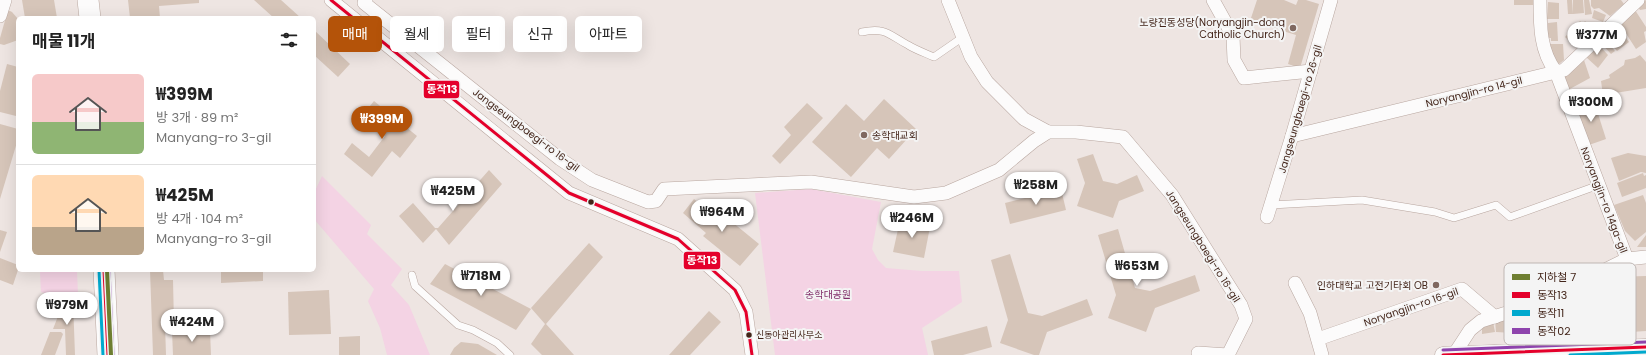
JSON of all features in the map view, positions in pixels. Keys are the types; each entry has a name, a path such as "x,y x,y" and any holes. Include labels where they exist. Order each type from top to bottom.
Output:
{"main road":[{"path":"88,0 90,16"},
{"path":"104,272 108,355"}],"street":[{"path":"0,16 5,0"},
{"path":"331,0 569,193 678,239 735,290 746,312 752,355"},
{"name":"Jangseungbaegi-ro 16-gil","path":"366,0 364,3 370,8 560,159 592,180 648,202 656,201 664,189 811,182 914,197 946,193 999,170 1034,141 1048,132 1076,132 1123,137 1172,194 1241,306 1246,319 1228,355"},
{"path":"948,0 971,57 987,82 1024,119 1048,132"},
{"path":"1213,0 1233,36 1234,60 1244,78 1311,71"},
{"name":"Noryangjin-ro 14ga-gil","path":"1540,0 1540,32 1549,63 1556,72 1627,259"},
{"name":"Jangseungbaegi-ro 26-gil","path":"1269,211 1311,71 1329,1"},
{"name":"Noryangjin-ro 14-gil","path":"1292,136 1564,70 1632,2"},
{"path":"1619,263 1627,259 1646,257"},
{"path":"1295,283 1310,313 1322,355"},
{"name":"Noryangjin-ro 16-gil","path":"1318,340 1462,289 1495,317"},
{"path":"1449,354 1470,330 1481,321 1504,314"},
{"path":"1449,354 1586,352 1646,347"},
{"path":"1198,353 1228,355"}],"lane":[{"path":"862,32 876,29 890,33 908,45 934,57 963,37"},
{"path":"1269,211 1362,200 1435,212 1454,218 1496,205 1510,218 1599,185"},
{"path":"412,276 415,286 458,325 473,330 497,343 510,355"}],"green space":[{"path":"322,176 371,225 367,234 402,269 391,285 409,305 430,355 387,355 380,328 368,301 374,289 316,221 316,189"},
{"name":"송학대공원","path":"811,189 881,202 872,249 878,260 886,268 922,271 959,271 962,302 922,328 928,355 775,355 755,193"},
{"path":"40,272 77,272 78,294 51,295 41,292"}],"building":[{"path":"22,0 54,0 57,16 25,16"},
{"path":"128,0 199,0 199,3 159,6 160,16 130,16"},
{"path":"254,0 281,0 299,16 272,16"},
{"name":"노량진동성당(Noryangjin-dong Catholic Church)","path":"1257,0 1284,0 1296,5 1298,0 1306,0 1319,4 1300,68 1288,64 1296,35 1250,21"},
{"path":"1514,0 1538,0 1538,5 1514,5"},
{"path":"1567,0 1572,0 1573,14 1568,14"},
{"path":"1573,0 1583,0 1584,13 1573,14"},
{"path":"1584,0 1589,0 1592,14 1585,15"},
{"path":"1591,0 1621,0 1624,4 1610,16 1599,8 1594,9 1591,6"},
{"path":"1646,0 1646,9 1640,10 1637,5"},
{"path":"1548,2 1559,3 1559,19 1547,19"},
{"path":"8,10 16,17 16,41 4,45 0,44 0,38"},
{"path":"1594,10 1606,15 1603,22 1592,18"},
{"path":"1635,10 1646,27 1646,31 1644,32 1646,42 1636,49 1618,21"},
{"path":"1580,21 1583,24 1585,21 1592,28 1576,47 1565,37"},
{"path":"1557,22 1558,41 1551,41 1551,38 1548,38 1548,23"},
{"path":"1617,25 1629,42 1617,51 1604,35"},
{"path":"316,32 328,43 328,52 337,52 350,64 338,77 316,57"},
{"path":"1603,37 1615,51 1611,54 1599,41"},
{"path":"1550,44 1563,44 1564,60 1555,67 1552,63"},
{"path":"1598,44 1608,55 1598,68 1586,57"},
{"path":"1640,55 1646,62 1646,88 1603,95 1601,81 1610,78 1609,75 1624,65 1625,60 1635,58"},
{"path":"1584,60 1590,78 1568,90 1563,77"},
{"path":"7,64 16,66 16,116 0,112 0,91"},
{"name":"송학대교회","path":"884,99 916,129 889,159 877,148 851,177 812,142 846,104 864,121"},
{"path":"374,101 417,136 400,158 392,151 372,177 344,154 352,143 369,157 385,136 361,117"},
{"path":"1594,101 1606,139 1589,145 1576,106"},
{"path":"807,103 823,118 780,164 772,156 791,135 784,127"},
{"path":"0,124 16,128 16,146 0,199"},
{"path":"1628,153 1646,156 1646,173 1641,172 1619,181 1611,158"},
{"path":"1093,154 1103,181 1117,184 1137,175 1144,191 1119,201 1113,218 1077,206 1085,183 1077,159"},
{"path":"489,170 502,184 449,245 436,229 423,243 399,216 413,203 435,228 438,228"},
{"path":"1643,173 1644,176 1646,175 1646,188 1622,197 1617,183"},
{"path":"1061,189 1066,210 1010,224 1005,203"},
{"path":"1643,195 1646,203 1646,232 1635,241 1625,231 1614,205"},
{"path":"694,199 717,218 721,213 759,244 740,266 703,236 706,233 683,213"},
{"path":"900,220 930,227 924,258 893,252"},
{"path":"1118,229 1135,288 1150,291 1195,275 1200,291 1155,308 1146,332 1108,318 1116,295 1098,235"},
{"path":"0,230 7,232 0,252"},
{"path":"1646,235 1646,247 1637,247"},
{"path":"589,243 603,257 546,324 574,355 542,355 531,344 545,324 531,308"},
{"path":"1010,254 1028,313 1042,316 1087,299 1093,315 1047,332 1039,355 1034,355 1000,343 1008,320 991,260"},
{"path":"0,258 16,264 16,272 17,272 13,285 0,280"},
{"path":"445,264 531,309 516,330 430,284"},
{"path":"150,272 163,272 164,280 173,280 174,324 165,324 166,355 153,355"},
{"path":"221,272 263,272 263,281 221,283"},
{"path":"1636,276 1646,276 1646,331 1636,332"},
{"path":"329,290 331,334 289,335 288,292"},
{"path":"64,301 73,301 75,355 66,355 65,329 53,329"},
{"path":"709,311 721,322 690,355 669,355"},
{"path":"1504,317 1504,332 1496,332 1495,320"},
{"path":"1493,322 1495,332 1482,334 1482,324"},
{"path":"987,326 992,347 963,355 934,355 931,341"},
{"path":"172,331 210,331 211,355 173,355"},
{"path":"50,332 61,332 63,334 55,355 41,355"},
{"path":"360,336 360,355 339,355 339,337"},
{"path":"461,342 478,344 497,355 450,355 454,348"}],"metro line":[{"name":"7","path":"107,272 111,355"}],"transit line":[{"name":"동작13","path":"331,0 569,193 678,239 735,290 746,312 752,355"},
{"name":"동작11","path":"99,272 103,355"},
{"name":"동작13","path":"104,272 108,355"},
{"name":"동작02","path":"109,272 113,355"},
{"name":"동작02","path":"1636,342 1646,342"},
{"name":"동작02","path":"1443,350 1570,345"},
{"name":"동작13","path":"1443,355 1646,347"},
{"name":"동작11","path":"1570,355 1646,352"}],"place":[{"name":"노량진동성당(Noryangjin-dong Catholic Church)","path":"1293,28"},
{"name":"송학대교회","path":"864,135"},
{"name":"인하대학교 고전기타회 OB","path":"1436,285"},
{"name":"신동아관리사무소","path":"749,335"}]}
